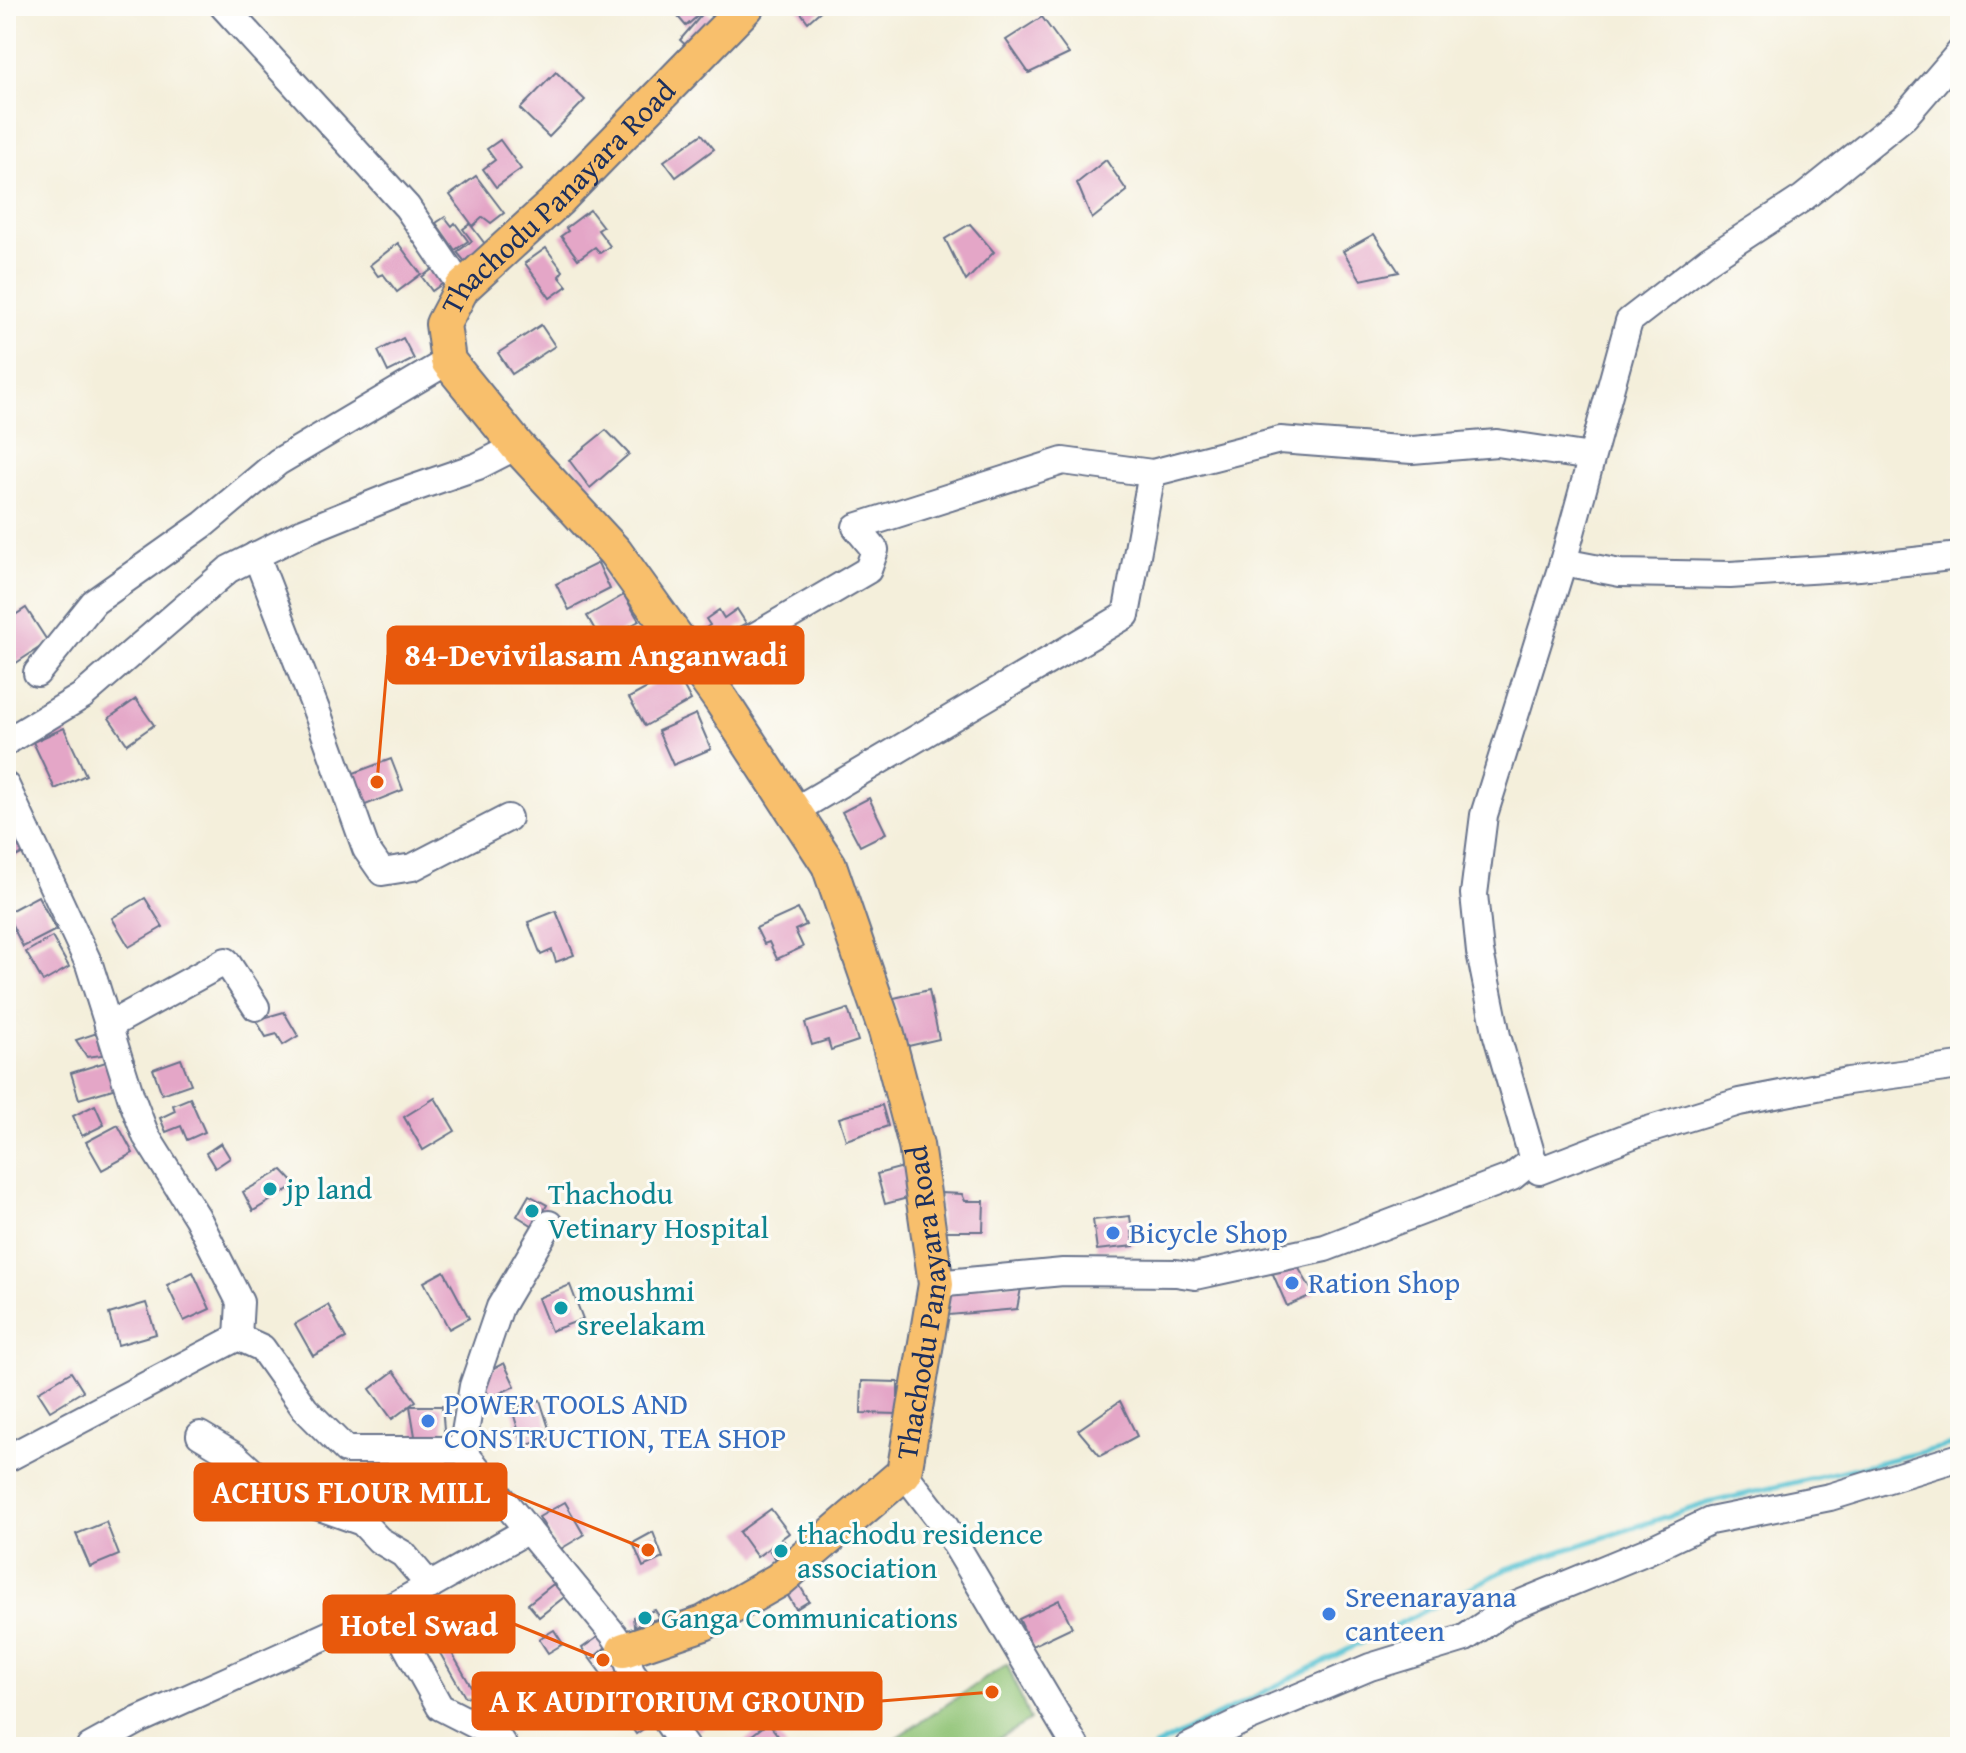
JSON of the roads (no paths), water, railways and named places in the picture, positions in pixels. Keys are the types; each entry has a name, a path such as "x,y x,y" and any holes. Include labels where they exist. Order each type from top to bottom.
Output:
{"main road":[{"name":"Thachodu Panayara Road","path":"624,1650 704,1623 779,1580 904,1473 936,1284 916,1145 886,1031 829,865 699,669 615,552 517,446 448,361 443,324 462,288 558,200 747,6"}],"street":[{"path":"223,6 407,207 462,288"},
{"path":"1960,52 1905,116 1803,198 1708,260 1629,321 1563,562 1484,815 1474,894 1480,952 1497,1036 1533,1160 1539,1171 1635,1134 1739,1102 1848,1081 1960,1066"},
{"path":"37,673 94,602 204,524 278,462 448,361"},
{"path":"699,669 868,570 875,550 856,527 1063,461 1152,473 1280,440 1412,450 1497,443 1591,457"},
{"path":"10,732 82,696 229,569 303,532 478,466 517,446"},
{"path":"794,811 1126,615 1152,473"},
{"path":"256,555 315,705 366,849 382,872 413,867 508,818"},
{"path":"1563,562 1620,573 1730,575 1859,567 1960,556"},
{"path":"6,786 89,964 146,1136 197,1217 240,1302 238,1337"},
{"path":"108,1026 226,961 256,1007"},
{"path":"936,1284 1063,1272 1176,1273 1195,1276 1325,1248 1512,1177 1533,1160"},
{"path":"549,1224 500,1307 473,1386 462,1450 624,1650 631,1671 685,1747"},
{"path":"238,1337 262,1348 305,1409 346,1450 462,1450"},
{"path":"6,1459 238,1337"},
{"path":"200,1435 235,1456 256,1475 317,1506 362,1522 379,1540 403,1554 430,1586"},
{"path":"1188,1747 1370,1667 1465,1638 1509,1608 1645,1552 1710,1521 1830,1497 1960,1457"},
{"path":"904,1473 944,1525 1076,1747"},
{"path":"90,1747 139,1720 397,1604 528,1530"},
{"path":"406,1646 440,1707 497,1736 504,1747"}],"waterway":[{"path":"1155,1747 1507,1569 1708,1503 1960,1443"}],"place":[{"name":"84-Devivilasam Anganwadi","path":"377,782"},
{"name":"jp land","path":"270,1189"},
{"name":"Thachodu Vetinary Hospital","path":"532,1211"},
{"name":"Bicycle Shop","path":"1113,1233"},
{"name":"Ration Shop","path":"1292,1283"},
{"name":"moushmi sreelakam","path":"561,1308"},
{"name":"POWER TOOLS AND CONSTRUCTION, TEA SHOP","path":"428,1421"},
{"name":"ACHUS FLOUR MILL","path":"648,1550"},
{"name":"thachodu residence association","path":"781,1551"},
{"name":"Sreenarayana canteen","path":"1329,1614"},
{"name":"Ganga Communications","path":"645,1618"},
{"name":"Hotel Swad","path":"603,1660"},
{"name":"A K AUDITORIUM GROUND","path":"992,1692"}]}
